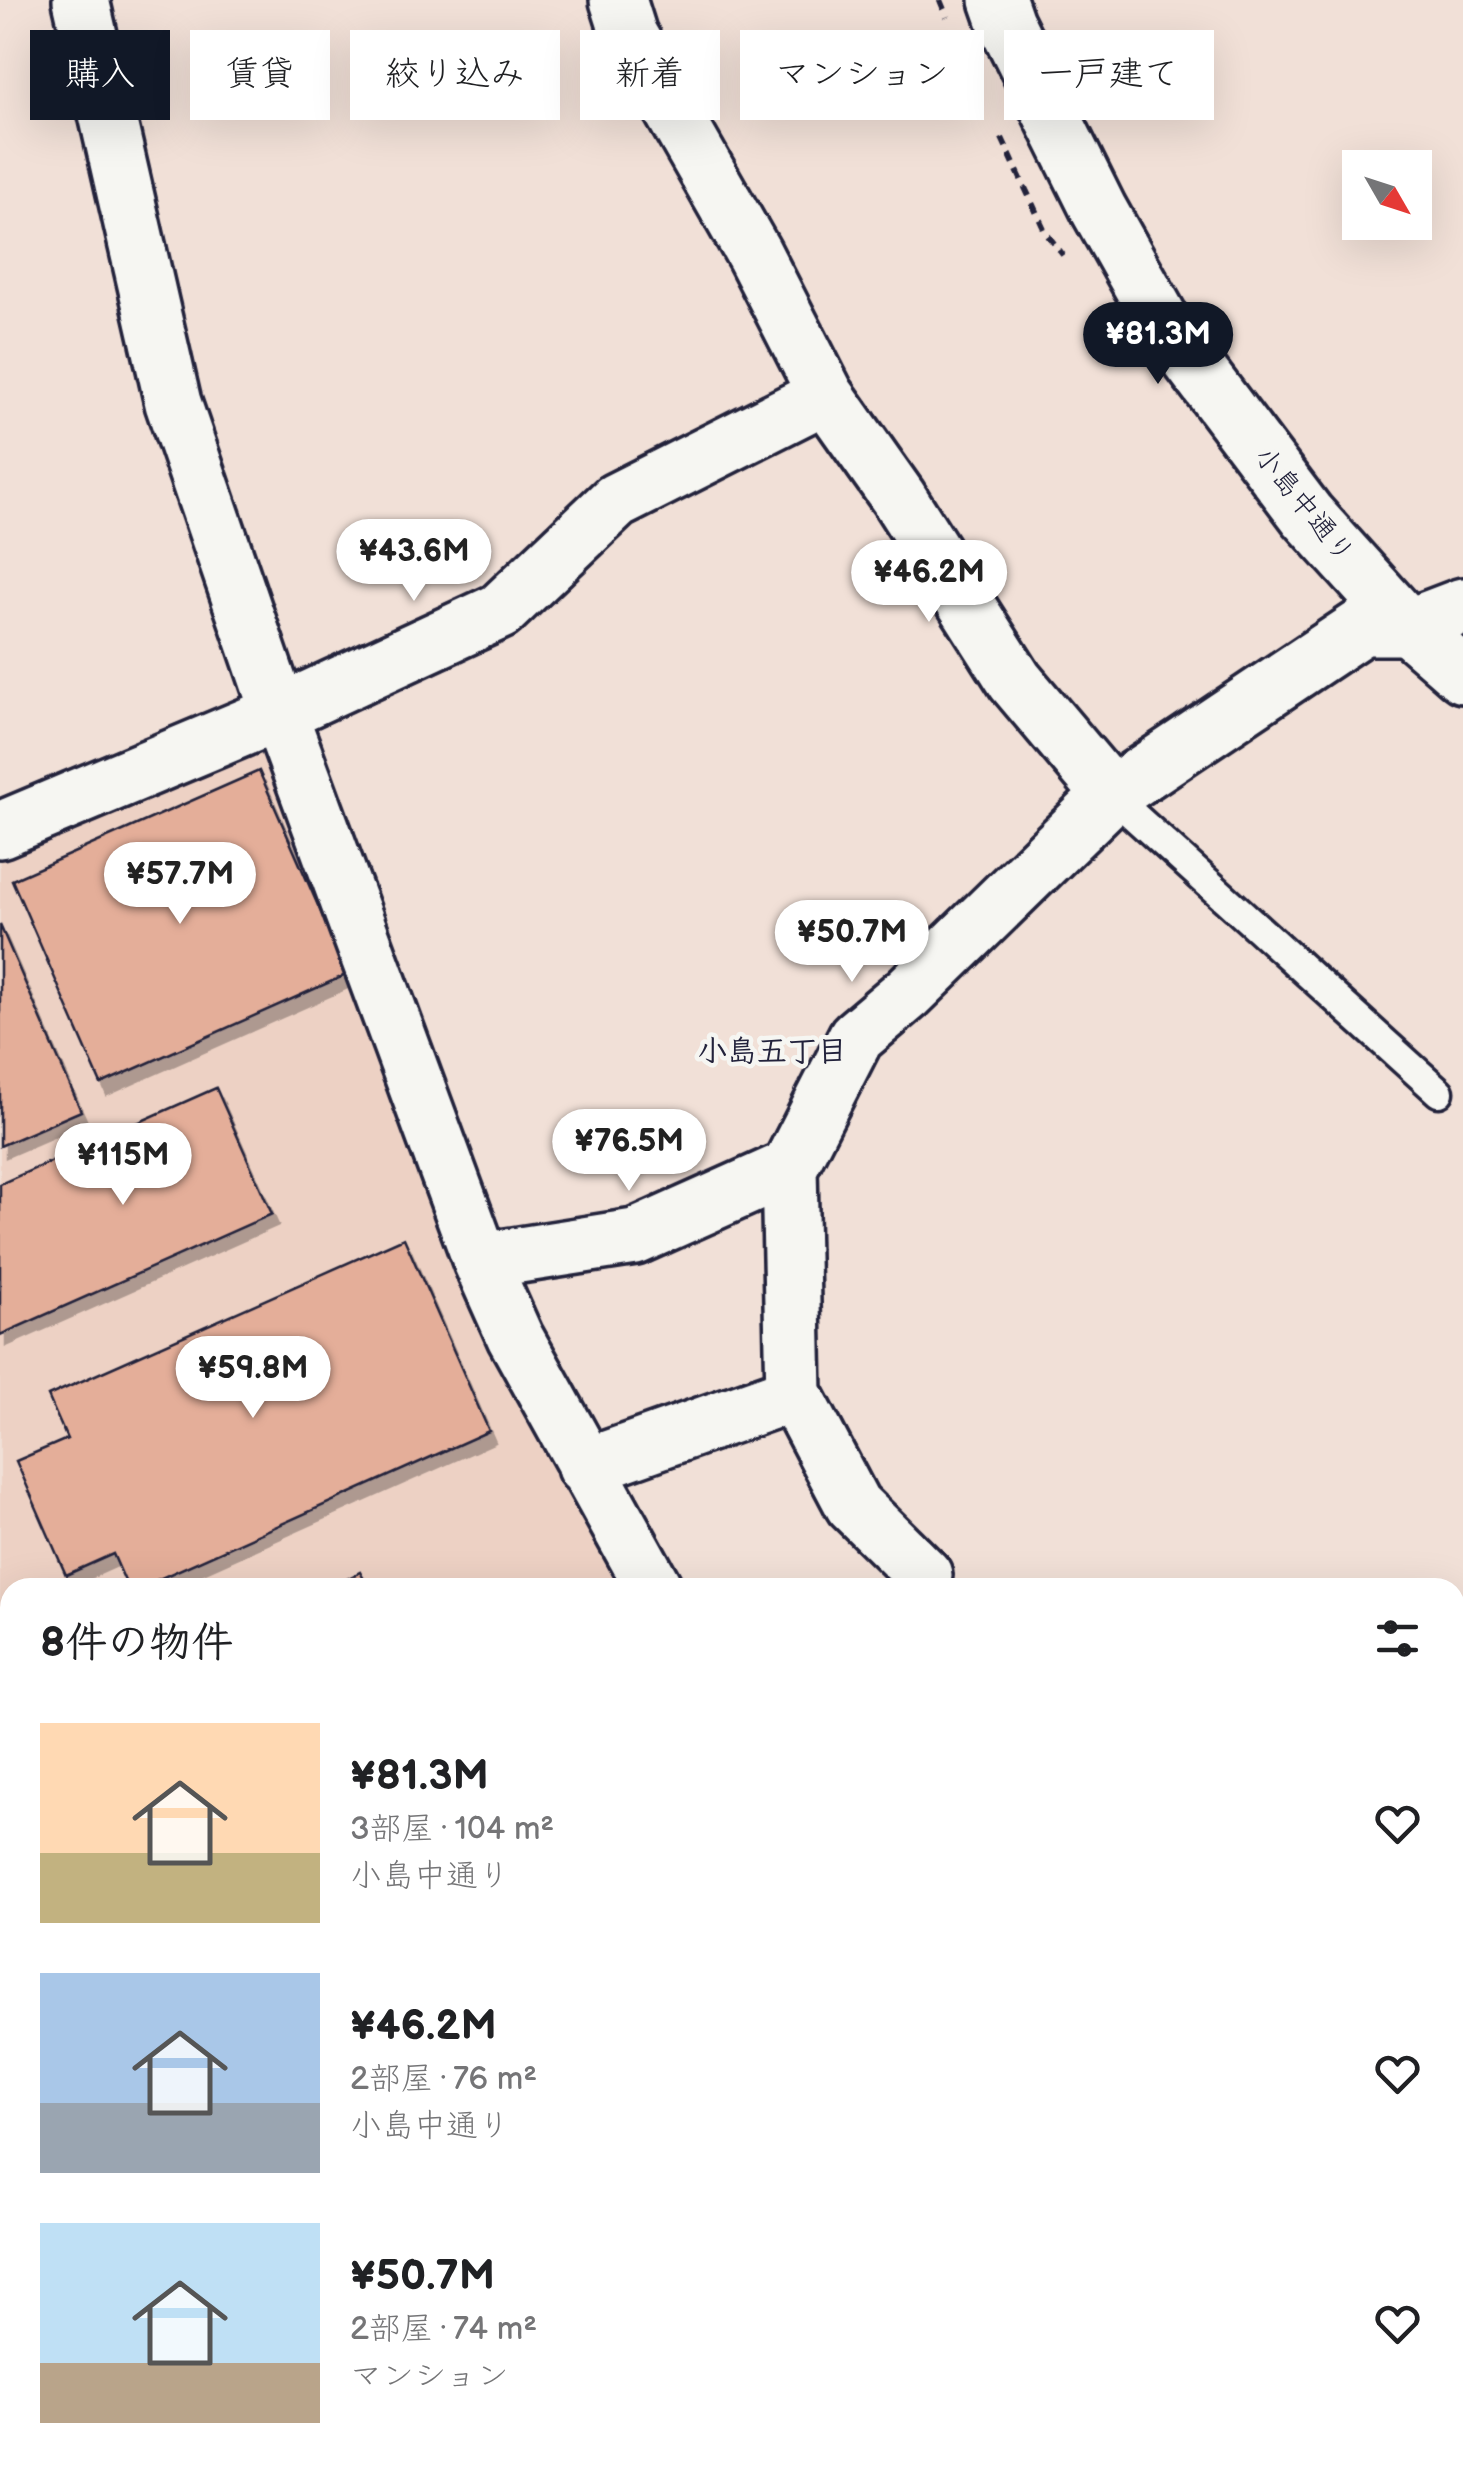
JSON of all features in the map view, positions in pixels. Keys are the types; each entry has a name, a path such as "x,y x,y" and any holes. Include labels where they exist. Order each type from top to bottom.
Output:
{"street":[{"path":"81,0 173,403 280,712 481,1261 516,1337 648,1578"},
{"path":"618,0 629,35 754,254 826,395 898,497 1016,681 1110,795"},
{"name":"小島中通り","path":"998,0 1006,24 1099,210 1163,324 1307,515 1408,628 1463,674"},
{"path":"0,830 280,712 500,612 616,501 826,395"},
{"path":"924,1575 853,1505 794,1394 789,1168 856,1037 908,993 1110,795 1362,627 1408,628 1463,606"},
{"path":"481,1261 635,1237 789,1168"},
{"path":"585,1466 794,1394"}],"lane":[{"path":"1110,795 1439,1092"}],"shaded area":[{"path":"261,737 637,1578 0,1578 0,846"}],"building":[{"path":"259,771 348,974 101,1084 12,880"},
{"path":"0,925 81,1111 0,1146"},
{"path":"216,1088 272,1214 0,1335 0,1184"},
{"path":"404,1238 489,1431 161,1578 124,1578 113,1554 66,1575 16,1461 67,1439 48,1396"}],"district":[{"name":"小島五丁目","path":"772,1052"}]}
